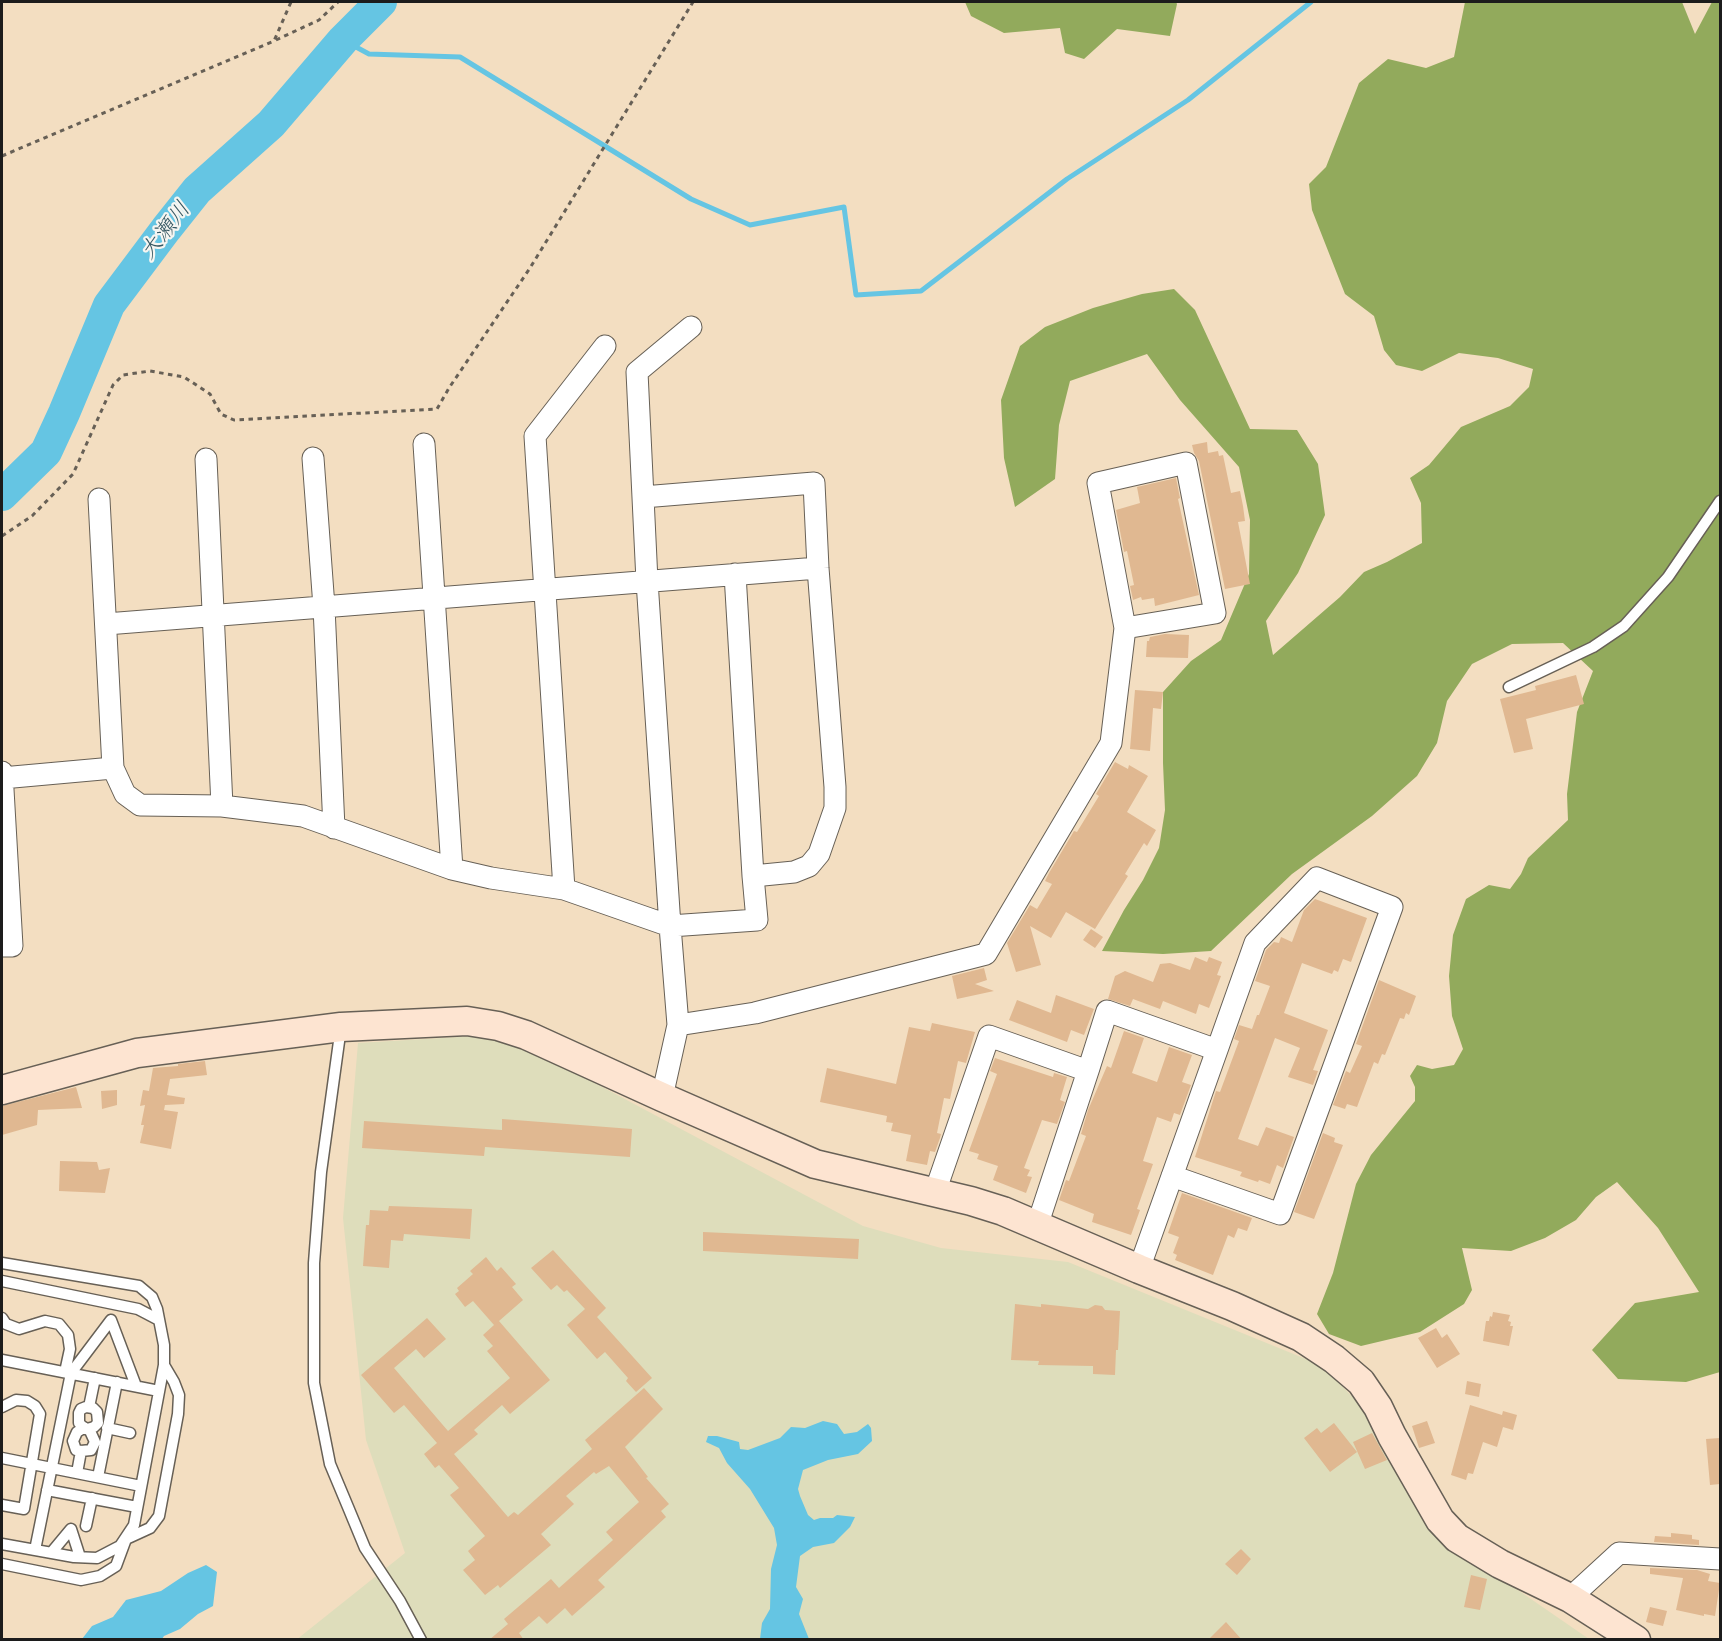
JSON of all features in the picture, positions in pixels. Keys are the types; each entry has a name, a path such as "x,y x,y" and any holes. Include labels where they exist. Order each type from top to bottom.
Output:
{"street":[{"path":"662,1097 678,1025 647,581 637,372 691,327"},
{"path":"564,889 535,436 605,346"},
{"path":"423,444 452,869"},
{"path":"313,458 324,606 334,828"},
{"path":"206,459 222,806"},
{"path":"678,1025 755,1013 986,954 1111,742 1125,628 1098,483 1186,463 1215,613 1125,628"},
{"path":"643,496 814,483 835,808 819,854 809,866 794,872 753,876"},
{"path":"99,499 113,768 125,794 140,805 222,806 303,816 452,869 491,878 564,889 670,926 757,920 735,574"},
{"path":"106,624 818,568"},
{"path":"2,777 113,768"},
{"path":"2,772 12,946 2,946"},
{"path":"1139,1269 1172,1176 1255,943 1317,878 1392,907 1280,1214 1172,1176"},
{"path":"1037,1226 1107,1011 1217,1050"},
{"path":"2,1090 137,1053 341,1027 466,1021 498,1026 526,1035 815,1164 935,1192 1003,1211 1233,1306 1301,1337 1334,1359 1361,1382 1378,1407 1440,1520 1457,1538 1500,1564 1570,1598 1636,1640"},
{"path":"935,1192 989,1036 1088,1071"},
{"path":"1570,1598 1619,1553 1720,1559"}],"lane":[{"path":"1509,687 1593,647 1624,626 1668,577 1720,501"},
{"path":"341,1027 321,1172 314,1263 314,1383 330,1464 343,1497 365,1548 400,1601 421,1640"},
{"path":"2,1263 139,1286 152,1297 164,1345 164,1365 134,1526 126,1539 120,1546 97,1558 2,1544"},
{"path":"2,1281 138,1309 159,1320"},
{"path":"2,1318 6,1324 19,1329 45,1321 59,1324 68,1335 70,1349 68,1373 35,1550"},
{"path":"68,1373 111,1320 136,1386"},
{"path":"2,1360 159,1391"},
{"path":"2,1564 81,1580 100,1576 116,1566 126,1539 150,1528 159,1516 178,1414 179,1395 164,1365"},
{"path":"77,1473 81,1451 76,1450 73,1445 74,1436 77,1432 94,1427 98,1423 98,1417 93,1408 89,1407 95,1378"},
{"path":"98,1477 117,1382"},
{"path":"2,1407 16,1400 27,1401 35,1406 40,1414 24,1509 2,1504"},
{"path":"107,1428 130,1433"},
{"path":"2,1458 141,1486"},
{"path":"46,1490 137,1507"},
{"path":"86,1526 92,1498"},
{"path":"51,1553 71,1529 80,1557"}],"path":[{"path":"274,41 291,2"},
{"path":"2,156 274,41 319,20 339,2"},
{"path":"2,536 32,516 73,474 113,385 123,375 150,371 184,377 210,393 221,414 234,420 437,409 448,388 530,268 693,2"}],"shaded area":[{"path":"475,1036 531,1049 863,1226 941,1248 1068,1262 1323,1366 1382,1428 1441,1537 1589,1639 296,1640 405,1553 366,1440 343,1218 358,1043"}],"green space":[{"path":"965,2 1176,2 1177,4 1170,36 1117,29 1084,59 1065,53 1060,28 1004,33 971,16"},
{"path":"1465,2 1682,2 1695,34 1712,2 1720,2 1720,1372 1686,1382 1618,1379 1592,1350 1635,1303 1699,1292 1658,1228 1617,1182 1596,1197 1576,1220 1545,1238 1511,1251 1462,1248 1472,1290 1464,1304 1420,1332 1361,1346 1329,1334 1317,1314 1333,1273 1356,1184 1371,1155 1415,1101 1415,1087 1410,1076 1417,1065 1432,1069 1454,1065 1463,1049 1452,1016 1449,976 1453,935 1466,899 1489,885 1510,889 1521,874 1528,858 1568,820 1567,794 1577,712 1593,671 1563,643 1512,644 1472,664 1447,701 1437,743 1417,776 1372,816 1292,874 1211,951 1163,954 1102,951 1159,848 1165,810 1163,692 1191,661 1221,640 1249,574 1250,520 1239,467 1180,400 1147,354 1070,381 1059,425 1055,479 1015,507 1004,458 1001,400 1020,346 1045,327 1093,308 1142,294 1174,289 1195,310 1250,429 1297,430 1318,464 1325,515 1298,573 1266,621 1273,655 1340,597 1364,572 1422,543 1421,503 1410,478 1429,465 1461,427 1510,406 1529,387 1533,369 1498,358 1459,353 1422,371 1396,365 1384,350 1374,316 1345,294 1312,210 1309,184 1326,167 1359,83 1388,59 1426,68 1454,57"}],"water":[{"path":"823,1421 837,1424 844,1434 857,1432 868,1424 871,1428 872,1441 858,1454 828,1460 803,1470 798,1489 800,1496 808,1515 814,1520 833,1518 837,1515 855,1517 850,1527 834,1543 813,1547 800,1556 796,1587 803,1599 799,1614 809,1639 760,1639 762,1623 770,1609 771,1569 777,1545 774,1528 750,1489 727,1463 719,1448 706,1442 708,1436 717,1436 739,1442 740,1449 748,1450 780,1438 791,1427 805,1428"},
{"path":"206,1565 217,1572 213,1606 198,1614 180,1629 162,1639 82,1639 92,1626 113,1617 126,1600 161,1591 188,1573"}],"building":[{"path":"1207,442 1208,453 1218,451 1219,456 1223,455 1231,493 1240,491 1245,521 1238,522 1250,584 1225,589 1199,461 1192,445"},
{"path":"1176,478 1180,498 1178,499 1199,595 1155,606 1154,598 1142,600 1141,597 1133,600 1130,586 1134,585 1127,551 1124,552 1116,510 1140,503 1137,487"},
{"path":"1165,634 1189,635 1188,658 1146,657 1147,641 1150,637"},
{"path":"1576,675 1584,704 1526,719 1533,749 1514,753 1500,699 1536,690 1535,686"},
{"path":"1135,690 1163,692 1161,709 1153,708 1150,751 1130,749"},
{"path":"1115,762 1128,769 1129,765 1148,776 1127,812 1156,830 1147,846 1144,843 1125,874 1128,876 1095,929 1066,912 1051,938 1030,926 1041,965 1016,972 1007,943 1030,905 1037,909 1052,884 1045,881 1049,873 1074,831 1077,832 1099,796 1096,794"},
{"path":"1315,899 1367,918 1351,962 1343,959 1338,972 1334,970 1332,974 1302,963 1284,1013 1328,1030 1313,1070 1318,1071 1313,1085 1288,1077 1300,1048 1275,1038 1238,1139 1258,1146 1266,1127 1294,1137 1283,1168 1277,1165 1270,1184 1259,1180 1258,1182 1240,1176 1242,1172 1195,1157 1216,1091 1220,1092 1239,1041 1234,1039 1239,1025 1252,1029 1270,986 1255,981 1266,950 1274,942 1279,943 1281,937 1292,942 1304,910"},
{"path":"1091,929 1103,937 1095,948 1083,940"},
{"path":"1195,957 1207,962 1209,957 1222,962 1217,975 1221,976 1209,1008 1199,1004 1196,1014 1163,1001 1160,1009 1133,999 1130,1006 1108,999 1115,976 1125,971 1153,982 1160,964 1170,963 1190,970"},
{"path":"984,968 987,980 975,984 994,991 957,999 952,976"},
{"path":"1379,980 1416,996 1409,1015 1406,1013 1404,1019 1400,1018 1385,1055 1382,1054 1378,1064 1374,1062 1357,1107 1347,1104 1345,1109 1333,1105 1346,1071 1350,1073 1362,1046 1356,1044"},
{"path":"1056,995 1094,1009 1084,1035 1071,1030 1067,1042 1009,1020 1017,1000 1051,1013"},
{"path":"932,1023 975,1032 966,1063 958,1061 950,1099 944,1098 937,1133 941,1134 940,1138 935,1152 930,1151 927,1165 906,1161 911,1135 891,1131 893,1123 886,1122 887,1116 820,1102 827,1068 896,1084 909,1027 930,1031"},
{"path":"1124,1031 1144,1038 1132,1073 1157,1082 1169,1047 1192,1055 1182,1082 1191,1085 1180,1115 1174,1113 1171,1122 1157,1117 1143,1161 1153,1164 1137,1209 1140,1210 1131,1235 1092,1222 1094,1214 1059,1200 1066,1180 1069,1181 1086,1136 1081,1134 1088,1110 1107,1066 1111,1068"},
{"path":"995,1058 1053,1077 1054,1073 1067,1077 1060,1100 1065,1102 1057,1124 1042,1120 1024,1168 1030,1170 1027,1176 1032,1177 1026,1193 993,1180 998,1166 977,1159 979,1154 969,1151 997,1074 990,1071"},
{"path":"205,1061 207,1075 170,1079 167,1095 185,1098 184,1104 165,1105 164,1110 178,1112 171,1149 140,1143 145,1105 140,1106 143,1090 149,1091 153,1068"},
{"path":"76,1087 82,1108 38,1110 37,1125 2,1135 2,1106"},
{"path":"117,1090 117,1105 102,1109 101,1091"},
{"path":"502,1119 632,1129 630,1157 485,1147 484,1156 362,1148 364,1121 502,1130"},
{"path":"1323,1133 1335,1138 1334,1142 1343,1145 1314,1219 1294,1212"},
{"path":"60,1161 97,1162 99,1170 110,1168 105,1193 59,1191"},
{"path":"1182,1193 1252,1218 1247,1231 1238,1228 1234,1238 1228,1235 1213,1275 1175,1260 1177,1255 1173,1253 1179,1237 1168,1233"},
{"path":"389,1206 472,1209 470,1239 404,1234 403,1241 391,1240 389,1268 363,1266 366,1225 369,1225 370,1210 388,1211"},
{"path":"703,1232 859,1239 858,1259 703,1251"},
{"path":"553,1250 606,1308 597,1317 652,1378 636,1392 626,1381 628,1378 605,1352 597,1359 567,1325 585,1309 567,1290 564,1292 557,1285 551,1290 531,1268"},
{"path":"486,1257 497,1271 501,1267 516,1284 512,1287 523,1300 499,1321 550,1380 510,1414 502,1405 474,1430 478,1434 454,1454 508,1517 514,1512 518,1515 592,1449 585,1440 644,1388 663,1409 625,1447 648,1477 646,1478 669,1504 661,1511 666,1517 598,1580 605,1587 572,1616 565,1608 547,1624 539,1616 519,1633 524,1640 489,1640 508,1624 504,1619 551,1579 559,1588 613,1540 606,1532 639,1502 609,1466 596,1474 594,1472 566,1496 574,1504 541,1534 551,1545 500,1588 498,1585 485,1595 463,1570 475,1560 468,1551 485,1536 450,1495 459,1488 439,1465 435,1468 424,1454 437,1443 404,1405 394,1413 361,1375 427,1318 446,1339 424,1358 416,1349 394,1368 448,1431 510,1378 487,1351 493,1346 483,1335 494,1325 473,1301 465,1307 455,1294 459,1291 457,1288 473,1274 470,1271"},
{"path":"1015,1304 1088,1309 1095,1305 1102,1306 1105,1310 1120,1311 1115,1375 1093,1374 1093,1366 1038,1365 1039,1361 1011,1360"},
{"path":"1493,1312 1510,1315 1508,1321 1511,1322 1510,1326 1513,1326 1509,1346 1483,1341 1486,1321 1489,1321"},
{"path":"1436,1328 1442,1338 1447,1334 1460,1354 1437,1368 1418,1338"},
{"path":"1467,1381 1481,1384 1479,1397 1465,1394"},
{"path":"1470,1405 1502,1415 1503,1411 1517,1415 1513,1430 1503,1427 1497,1447 1483,1442 1473,1474 1468,1473 1466,1480 1451,1475"},
{"path":"1427,1421 1435,1443 1419,1448 1412,1426"},
{"path":"1334,1423 1357,1452 1330,1472 1304,1438 1317,1428 1321,1433"},
{"path":"1372,1433 1387,1460 1365,1469 1353,1442"},
{"path":"1720,1438 1720,1484 1710,1485 1706,1439"},
{"path":"1671,1533 1692,1535 1692,1539 1699,1540 1699,1545 1654,1542 1655,1536 1671,1537"},
{"path":"1241,1549 1251,1559 1237,1575 1225,1564"},
{"path":"1650,1568 1697,1570 1710,1574 1708,1581 1720,1583 1715,1616 1676,1610 1683,1578 1650,1574"},
{"path":"1471,1575 1487,1579 1480,1610 1464,1607"},
{"path":"1650,1607 1667,1611 1663,1626 1646,1622"},
{"path":"1226,1622 1242,1640 1208,1640"}],"waterway":[{"name":"大瀬川","path":"2,495 46,452 109,305 166,229 197,190 271,124 343,40 381,2"},
{"path":"343,40 369,54 460,57 691,199 750,225 844,207 856,295 921,291 1067,179 1188,100 1311,2"}]}
